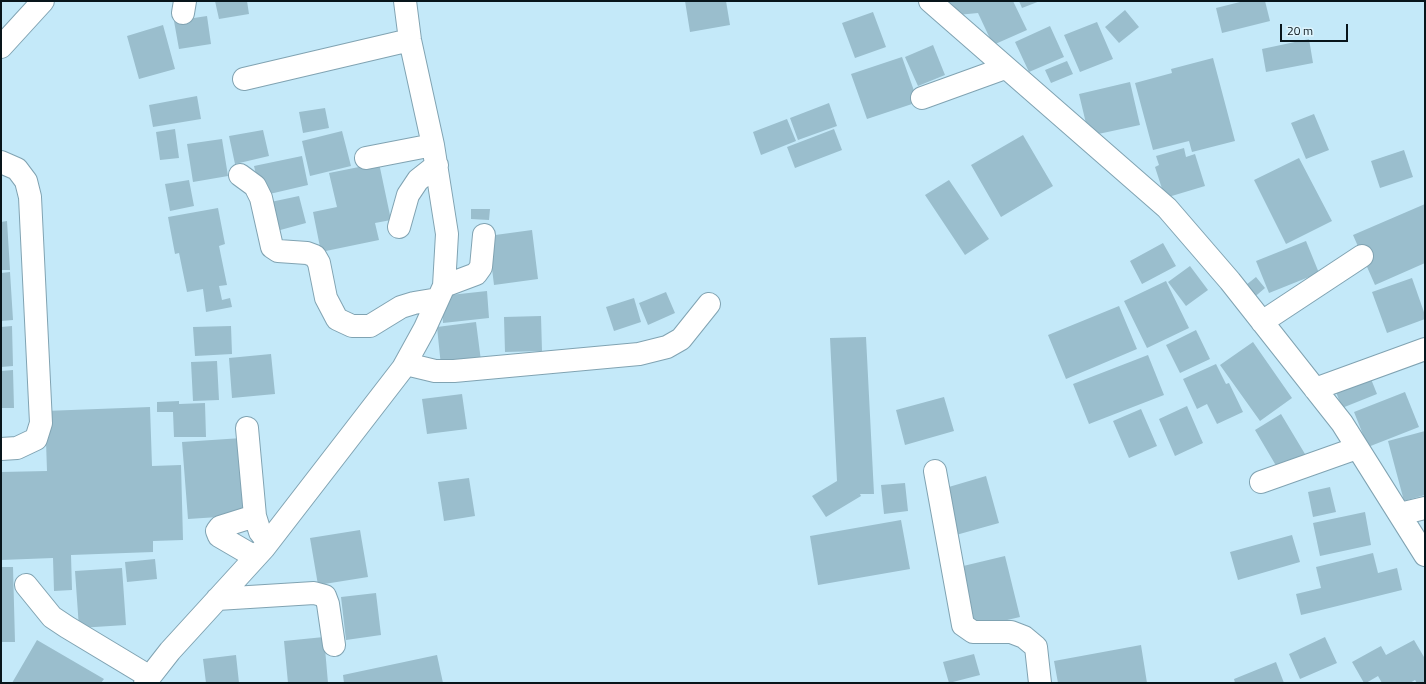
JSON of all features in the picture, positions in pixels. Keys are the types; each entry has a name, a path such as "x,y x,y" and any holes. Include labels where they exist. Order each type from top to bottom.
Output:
{"street":[{"path":"1,47 43,1"},
{"path":"26,586 52,617 148,680 170,652 261,550 406,364 425,328 441,292 447,234 435,155 410,40 405,1"},
{"path":"930,1 1167,208 1230,281 1342,423 1425,555"},
{"path":"244,79 410,40"},
{"path":"922,98 1005,68"},
{"path":"366,158 435,155"},
{"path":"399,227 408,195 435,155"},
{"path":"1,162 17,169 26,181 30,197 41,424 36,439 17,448 1,449"},
{"path":"240,175 255,186 262,198 272,247 278,252 307,253 314,256 319,263 326,298 337,319 352,326 370,326 401,307 441,292 476,274 482,267 484,235"},
{"path":"1262,322 1362,256"},
{"path":"406,364 435,371 448,371 639,354 667,347 681,339 709,304"},
{"path":"1315,389 1425,349"},
{"path":"248,428 255,516 260,532 261,550"},
{"path":"1260,482 1357,448"},
{"path":"935,472 963,624 973,632 1011,632 1024,637 1036,648 1040,683"},
{"path":"1400,514 1425,508"},
{"path":"255,516 220,526 217,532 219,536 261,550"},
{"path":"217,599 314,594 325,596 328,604 334,645"}],"building":[{"path":"215,1 247,1 249,14 219,19"},
{"path":"685,1 726,1 730,25 690,32"},
{"path":"945,1 1013,1 1027,30 993,45 978,13 947,16"},
{"path":"1019,1 1040,1 1022,8"},
{"path":"1244,1 1265,1 1270,21 1222,33 1216,8"},
{"path":"1125,10 1139,27 1119,43 1105,27"},
{"path":"873,12 886,47 855,58 842,23"},
{"path":"207,16 211,44 179,49 174,21"},
{"path":"1097,22 1113,59 1080,72 1064,35"},
{"path":"163,25 175,69 139,79 127,36"},
{"path":"1050,26 1064,57 1029,72 1015,42"},
{"path":"1309,39 1313,63 1266,72 1262,49"},
{"path":"933,45 945,75 918,86 905,57"},
{"path":"902,57 918,102 867,119 851,74"},
{"path":"1213,58 1235,141 1192,152 1189,141 1153,150 1135,83 1172,73 1171,69"},
{"path":"1067,61 1073,74 1051,83 1045,70"},
{"path":"1130,82 1140,125 1089,136 1079,94"},
{"path":"197,96 201,119 153,127 149,105"},
{"path":"829,103 837,126 798,140 790,118"},
{"path":"325,108 329,128 303,133 299,112"},
{"path":"1314,114 1329,150 1306,159 1291,123"},
{"path":"787,119 796,141 761,155 753,132"},
{"path":"175,129 179,158 160,160 156,132"},
{"path":"834,129 842,150 795,168 787,147"},
{"path":"263,130 269,156 235,164 229,136"},
{"path":"342,131 351,166 310,176 302,141"},
{"path":"1023,135 1053,186 1001,217 971,165"},
{"path":"222,139 228,176 193,182 187,144"},
{"path":"1184,148 1186,157 1195,154 1205,186 1165,198 1155,167 1159,165 1156,156"},
{"path":"1404,150 1413,177 1380,188 1371,161"},
{"path":"302,156 308,185 261,196 254,166"},
{"path":"1299,158 1332,221 1286,244 1254,180"},
{"path":"379,163 391,220 375,223 379,240 321,252 313,212 337,207 329,173"},
{"path":"189,180 194,206 170,211 165,184"},
{"path":"949,180 989,239 965,255 925,195"},
{"path":"299,196 306,223 273,232 266,203"},
{"path":"1425,204 1425,263 1375,285 1353,235"},
{"path":"218,208 225,244 219,246 227,285 219,286 222,300 230,298 232,307 206,312 203,289 187,292 179,253 175,254 168,217"},
{"path":"471,209 490,209 489,220 471,219"},
{"path":"7,221 10,270 1,270 1,222"},
{"path":"532,230 538,279 494,285 488,236"},
{"path":"1306,241 1319,273 1269,293 1256,261"},
{"path":"1163,243 1176,266 1142,284 1130,261"},
{"path":"1190,266 1208,290 1186,306 1168,282"},
{"path":"10,272 13,320 1,321 1,273"},
{"path":"1256,277 1265,288 1251,300 1241,289"},
{"path":"1412,278 1425,315 1425,319 1387,333 1372,292"},
{"path":"1166,281 1189,328 1147,348 1124,301"},
{"path":"487,291 489,318 443,323 441,296"},
{"path":"666,292 675,313 648,325 639,303"},
{"path":"634,298 641,322 614,331 606,307"},
{"path":"1119,306 1137,349 1066,379 1048,335"},
{"path":"541,316 542,351 505,352 504,317"},
{"path":"476,322 481,361 441,366 437,327"},
{"path":"12,326 13,366 1,367 1,327"},
{"path":"231,326 232,354 195,356 193,327"},
{"path":"1196,330 1210,359 1180,373 1166,345"},
{"path":"866,337 874,494 860,494 861,496 826,517 812,496 837,481 830,338"},
{"path":"1253,342 1292,398 1260,421 1220,365"},
{"path":"271,354 275,394 232,398 229,358"},
{"path":"1148,355 1164,395 1089,424 1073,384"},
{"path":"217,361 219,400 193,401 191,362"},
{"path":"1216,364 1226,384 1229,383 1243,412 1217,424 1207,404 1197,409 1183,379"},
{"path":"13,370 14,408 1,408 1,371"},
{"path":"1371,379 1377,394 1342,408 1336,392"},
{"path":"1405,392 1419,427 1368,447 1354,412"},
{"path":"462,394 467,429 427,434 422,399"},
{"path":"944,397 954,431 905,445 896,410"},
{"path":"179,401 179,404 205,403 206,437 174,437 173,412 157,412 157,402"},
{"path":"1187,406 1203,443 1175,456 1159,419"},
{"path":"150,407 152,466 181,465 183,540 153,541 153,552 71,555 72,590 54,591 53,558 1,560 1,472 47,471 45,411"},
{"path":"1141,409 1157,446 1129,458 1113,421"},
{"path":"1281,414 1305,454 1278,469 1255,430"},
{"path":"1425,431 1425,495 1404,501 1388,441"},
{"path":"242,438 248,515 188,519 182,442"},
{"path":"986,476 999,523 956,535 942,489"},
{"path":"469,478 475,516 444,521 438,482"},
{"path":"905,483 908,511 884,514 881,485"},
{"path":"1330,487 1336,512 1313,517 1308,492"},
{"path":"1365,512 1371,545 1320,556 1313,523"},
{"path":"901,520 910,569 818,585 810,536"},
{"path":"360,530 368,577 318,585 310,538"},
{"path":"1292,535 1300,562 1238,580 1230,552"},
{"path":"1373,553 1378,573 1397,568 1402,590 1301,615 1296,594 1321,588 1316,567"},
{"path":"1005,556 1020,617 973,628 959,567"},
{"path":"155,559 157,579 127,582 125,562"},
{"path":"1,567 13,567 15,642 1,642"},
{"path":"122,568 126,625 79,628 75,571"},
{"path":"376,593 381,635 346,640 341,597"},
{"path":"324,637 328,683 288,683 284,641"},
{"path":"1325,637 1337,663 1300,679 1289,654"},
{"path":"37,640 104,679 101,683 12,683"},
{"path":"1414,640 1424,657 1425,656 1425,683 1417,683 1415,680 1410,683 1382,683 1378,676 1364,683 1352,662 1381,646 1386,655"},
{"path":"1141,645 1147,683 1058,683 1054,661"},
{"path":"974,654 980,675 949,683 943,662"},
{"path":"236,655 239,683 206,683 203,659"},
{"path":"437,655 443,683 344,683 343,675"},
{"path":"1276,662 1284,683 1235,683 1234,679"}]}
